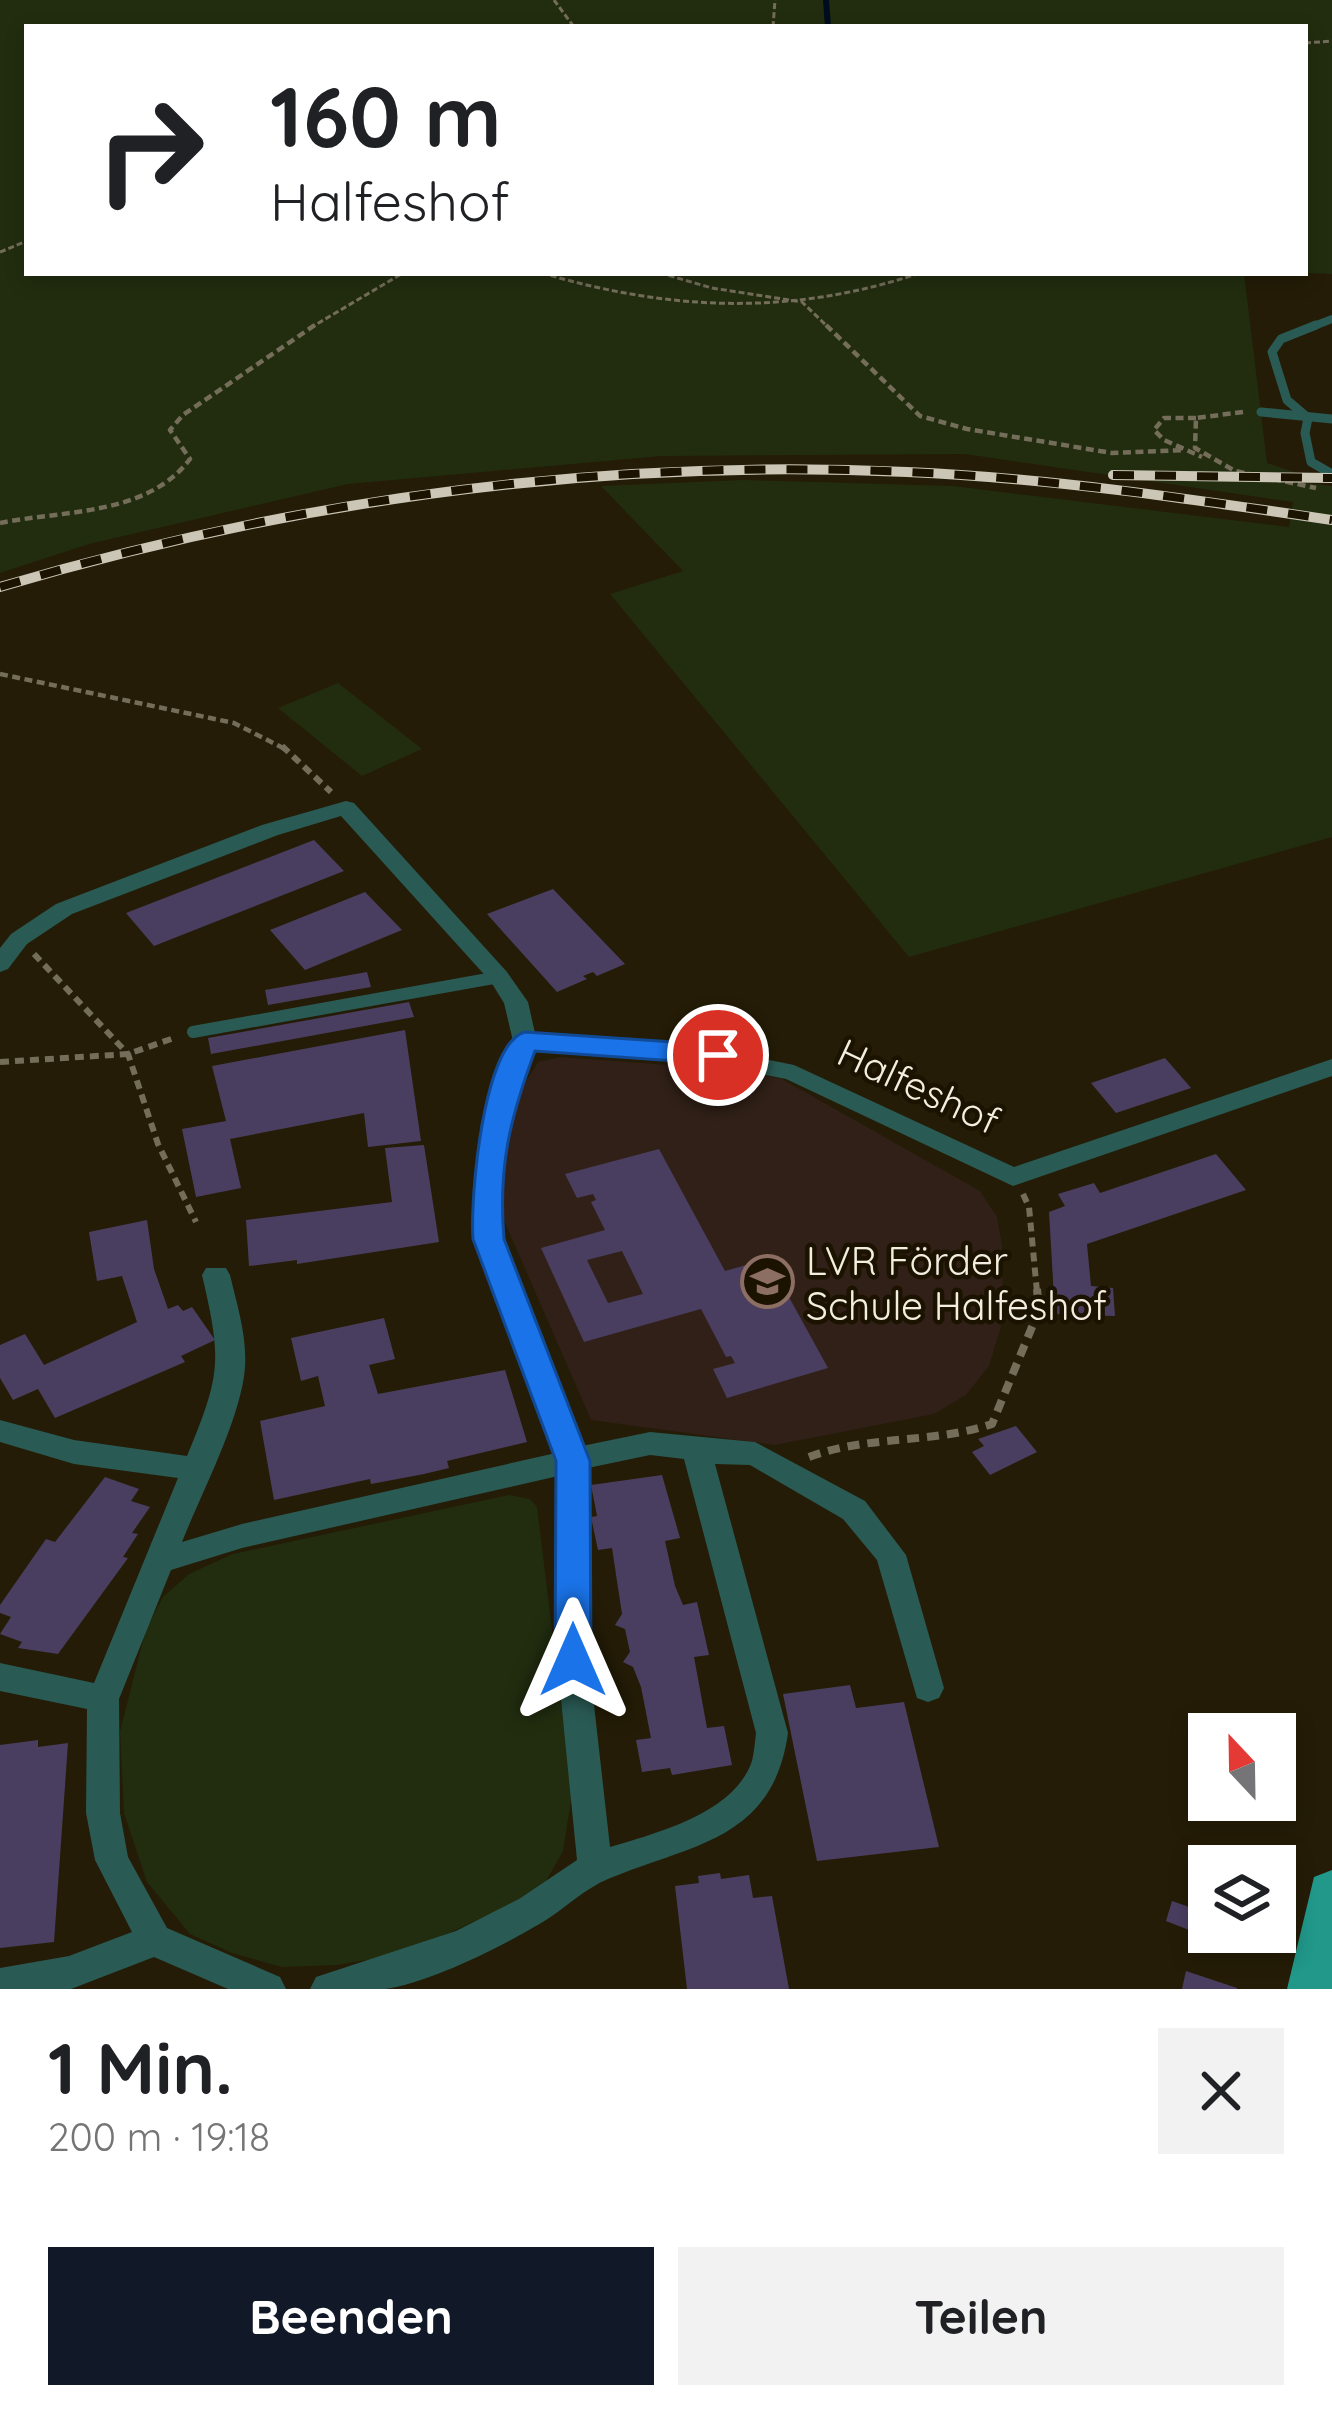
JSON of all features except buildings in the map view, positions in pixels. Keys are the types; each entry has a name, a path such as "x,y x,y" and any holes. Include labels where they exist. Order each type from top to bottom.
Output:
{"main road":[{"path":"1313,1989 1332,1894"}],"street":[{"path":"0,964 19,939 64,909 270,830 346,808 499,976 516,1002 525,1041 494,1123 486,1204 488,1239 573,1461 573,1660 595,1867"},
{"name":"Halfeshof","path":"525,1041 758,1062 794,1073 1013,1177 1332,1067"},
{"path":"216,1275 231,1340 231,1371 224,1401 103,1699 106,1838 123,1885 155,1940 268,1989"},
{"path":"0,1431 74,1452 194,1469"},
{"path":"160,1561 242,1536 573,1461 601,1450 656,1442 697,1451 755,1454 854,1510 891,1555 928,1688"},
{"path":"328,1989 462,1948 542,1908 595,1867 681,1839 729,1811 757,1786 773,1752 772,1732 697,1451"},
{"path":"0,1677 103,1699"},
{"path":"0,1985 69,1972 155,1940"}],"lane":[{"path":"1308,418 1287,400 1273,352 1281,339 1332,319"},
{"path":"1261,412 1332,419"},
{"path":"1308,418 1305,433 1311,462 1332,474"},
{"path":"193,1032 499,976"}],"path":[{"path":"0,523 105,505 171,485 190,459 170,430 183,415 278,346 398,276"},
{"path":"551,276 645,301 716,306 802,302 867,291 911,276"},
{"path":"670,276 712,288 802,302 920,416 1112,453 1185,450"},
{"path":"1261,412 1170,417 1154,426 1160,437 1205,458 1278,482 1332,490"},
{"path":"1196,418 1195,448 1205,458"},
{"path":"0,674 207,715 254,731 300,760 346,808"},
{"path":"19,939 128,1054 166,1163 196,1222"},
{"path":"0,1062 128,1054 193,1032"},
{"path":"784,1468 825,1449 963,1436 992,1424 1040,1310 1030,1207 1013,1177"}],"shaded area":[{"name":"LVR Förder Schule Halfeshof","path":"560,1057 737,1070 782,1079 980,1191 997,1217 1002,1245 1003,1320 989,1366 966,1395 934,1414 775,1445 591,1420 499,1209 512,1117 526,1082 538,1062"}],"green space":[{"path":"0,0 1332,0 1332,274 1308,273 1308,24 24,24 24,276 1244,276 1267,463 1294,472 1295,482 1332,486 1332,837 909,957 610,594 683,571 601,486 743,480 953,486 1289,527 1293,502 965,454 661,456 348,484 89,544 0,573"},
{"path":"338,683 422,749 362,776 278,708"},
{"path":"509,1495 530,1499 537,1507 572,1794 563,1851 546,1881 512,1904 403,1954 336,1965 282,1967 232,1953 190,1934 147,1882 124,1813 120,1732 146,1629 163,1597 189,1574 233,1554"}],"waterway":[{"path":"826,0 828,24"}],"railway":[{"path":"0,587 112,556 336,508 449,491 677,472 791,469 961,475 1120,490 1332,520"},
{"path":"1113,475 1332,478"}],"place":[{"name":"LVR Förder Schule Halfeshof","path":"767,1282"}],"route":[{"path":"573,1660 573,1461 529,1336 488,1239 486,1204 494,1123 525,1041 718,1055"}]}
